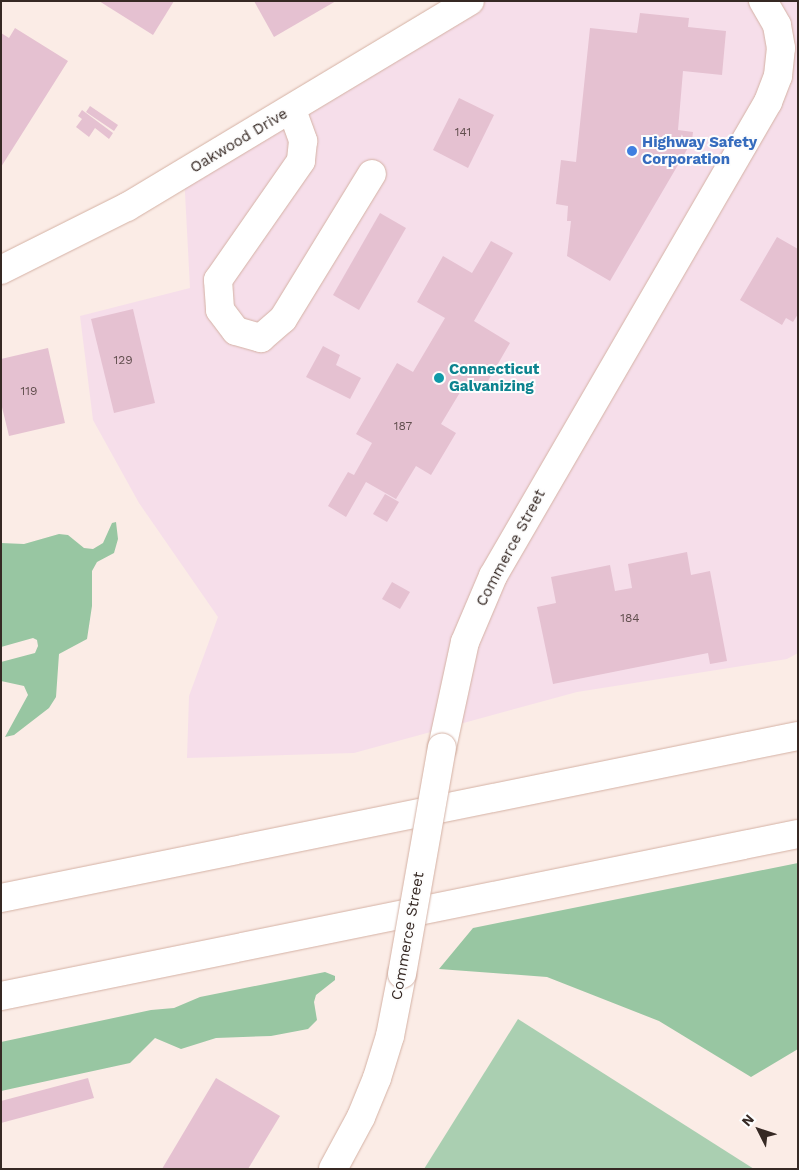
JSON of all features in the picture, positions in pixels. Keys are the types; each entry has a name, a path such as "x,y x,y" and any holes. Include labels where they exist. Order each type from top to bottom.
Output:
{"main road":[{"name":"Oakwood Drive","path":"1,270 127,207 292,110 470,1"},
{"name":"Commerce Street","path":"333,1169 377,1078 391,1031 442,748 465,642 493,576 768,102 778,76 781,53 777,25 763,1"},
{"path":"292,110 303,141 301,161 218,280 220,310 236,331 261,338 283,319 372,174"},
{"path":"1,898 798,736"},
{"path":"1,996 798,834"}],"shaded area":[{"path":"470,1 798,1 798,653 787,659 577,692 354,753 187,758 189,696 218,617 139,503 93,420 80,316 190,288 184,174"}],"green space":[{"path":"116,522 118,539 114,553 97,562 92,571 92,606 87,639 59,654 56,697 49,708 14,735 5,737 28,695 24,686 1,681 1,662 35,653 38,646 37,640 33,638 1,647 1,543 24,544 59,534 68,535 84,548 93,549 103,543 112,523"},
{"path":"798,863 798,1049 751,1077 659,1021 547,977 439,969 473,928"},
{"path":"325,972 335,976 335,980 316,995 314,1002 317,1020 308,1029 271,1036 216,1038 181,1049 155,1038 130,1063 1,1091 1,1042 151,1010 174,1008 200,997"},
{"path":"518,1019 754,1169 424,1169"}],"building":[{"path":"99,1 174,1 153,35"},
{"path":"254,1 336,1 274,37"},
{"name":"Highway Safety Corporation","path":"640,13 689,18 688,27 726,31 722,75 683,71 678,130 693,132 692,141 610,281 567,256 571,221 567,221 568,206 556,204 561,160 576,162 590,28 637,33"},
{"path":"15,28 68,61 1,167 1,33 9,38"},
{"path":"459,98 494,115 468,168 433,150"},
{"path":"90,106 118,125 114,131 86,112"},
{"path":"82,110 113,133 109,139 95,128 89,137 76,127 82,119 78,116"},
{"path":"380,213 406,228 359,310 333,295"},
{"path":"777,237 798,249 798,314 793,322 786,318 782,325 740,300"},
{"name":"Connecticut Galvanizing","path":"491,241 513,253 474,321 510,343 481,393 465,384 441,424 456,433 431,475 416,466 396,499 366,482 346,517 328,506 348,472 354,475 372,443 356,434 397,363 413,372 445,318 417,302 443,256 472,273"},
{"path":"133,309 155,403 114,413 91,319"},
{"path":"323,346 340,355 336,365 361,378 350,399 306,377"},
{"path":"48,348 65,423 9,436 1,403 1,359"},
{"path":"385,494 399,502 387,522 373,514"},
{"path":"687,552 691,575 710,571 727,661 710,664 708,653 553,684 537,607 556,603 551,577 610,565 615,591 632,588 628,564"},
{"path":"392,582 410,592 400,609 382,599"},
{"path":"88,1078 94,1098 1,1123 1,1101"},
{"path":"216,1078 280,1116 248,1169 162,1169"}],"place":[{"name":"Highway Safety Corporation","path":"632,151"},
{"name":"Connecticut Galvanizing","path":"439,378"}]}
